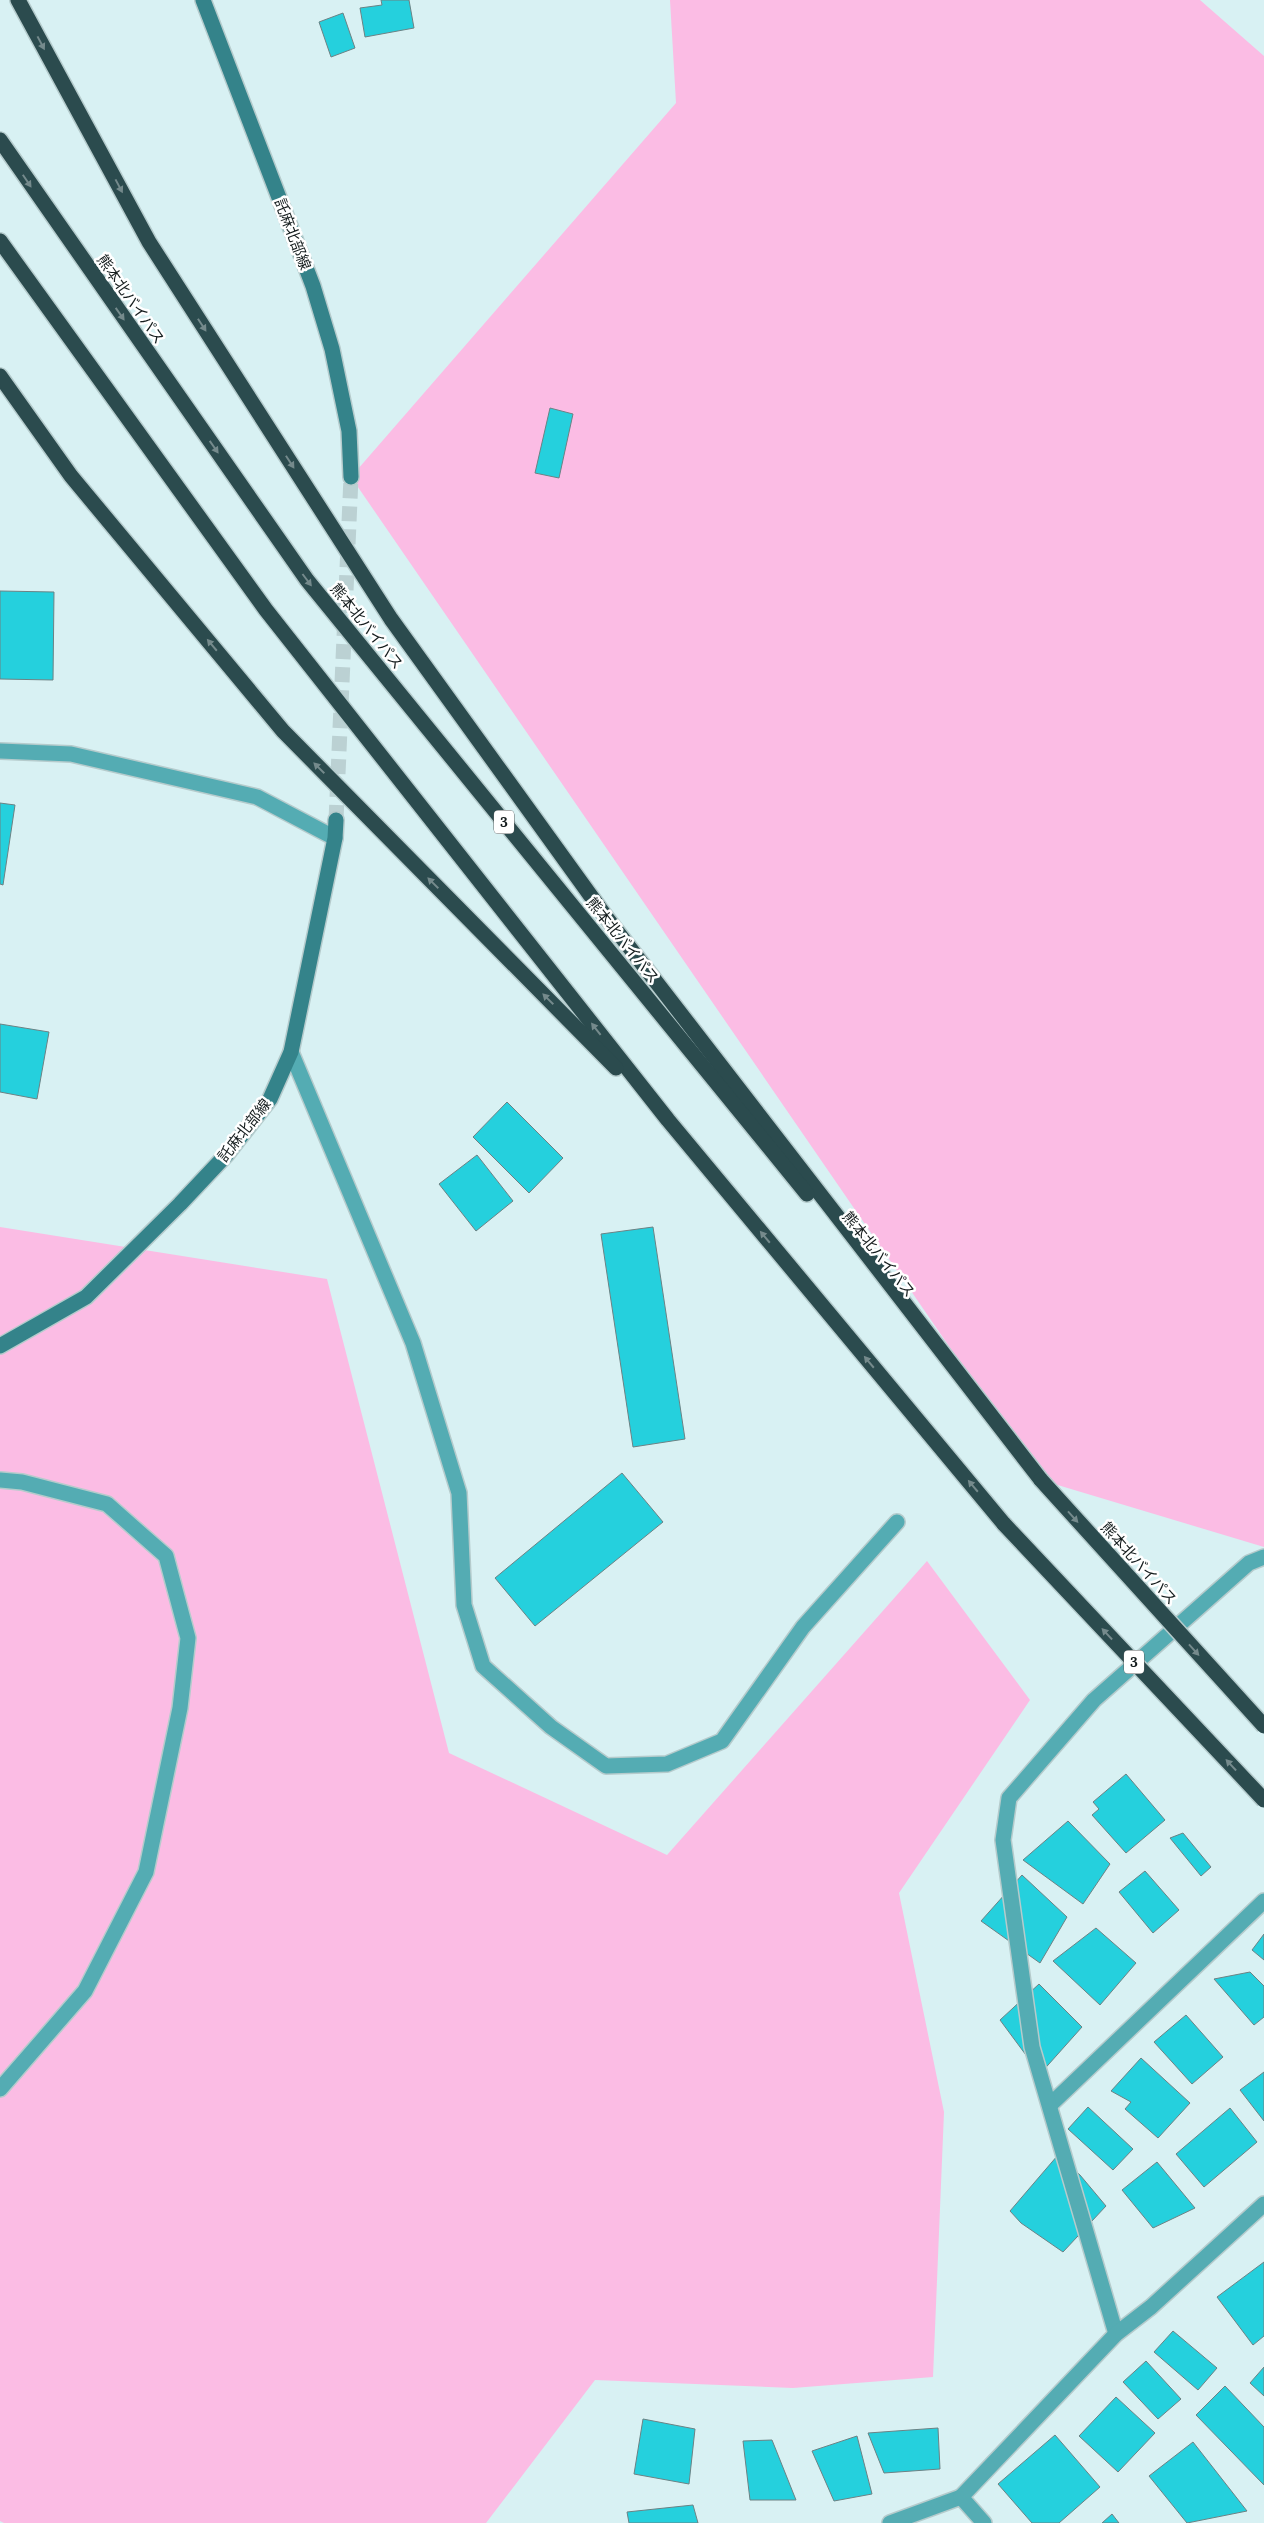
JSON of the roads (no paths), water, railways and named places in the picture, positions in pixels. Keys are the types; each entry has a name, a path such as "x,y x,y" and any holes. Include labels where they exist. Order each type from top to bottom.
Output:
{"highway":[{"path":"18,0 149,242 391,619 606,917 1040,1480"},
{"name":"熊本北バイパス","path":"0,140 307,580 1040,1480 1264,1726"},
{"name":"3","path":"0,241 266,610 668,1120 1004,1524 1264,1800"},
{"path":"0,376 71,476 283,731 668,1120"}],"main road":[{"name":"託麻北部線","path":"203,0 313,286 332,349 349,431 351,478"},
{"name":"託麻北部線","path":"0,1346 86,1297 180,1204 227,1154 270,1099 291,1052 335,838 336,820"}],"street":[{"path":"0,751 71,754 257,797 335,838"},
{"path":"291,1052 413,1343 459,1493 464,1605 483,1666 552,1727 606,1766 667,1764 722,1741 803,1627 897,1522"},
{"path":"0,1480 22,1482 107,1504 166,1556 188,1638 180,1708 146,1872 85,1991 0,2089"},
{"path":"1116,2334 1032,2047 1003,1840 1009,1798 1094,1700 1249,1563 1264,1557"},
{"path":"1050,2105 1264,1902"},
{"path":"890,2523 961,2498 1116,2334 1150,2307 1264,2204"},
{"path":"961,2498 984,2523"}],"tunnel":[{"path":"336,820 351,477"}]}
